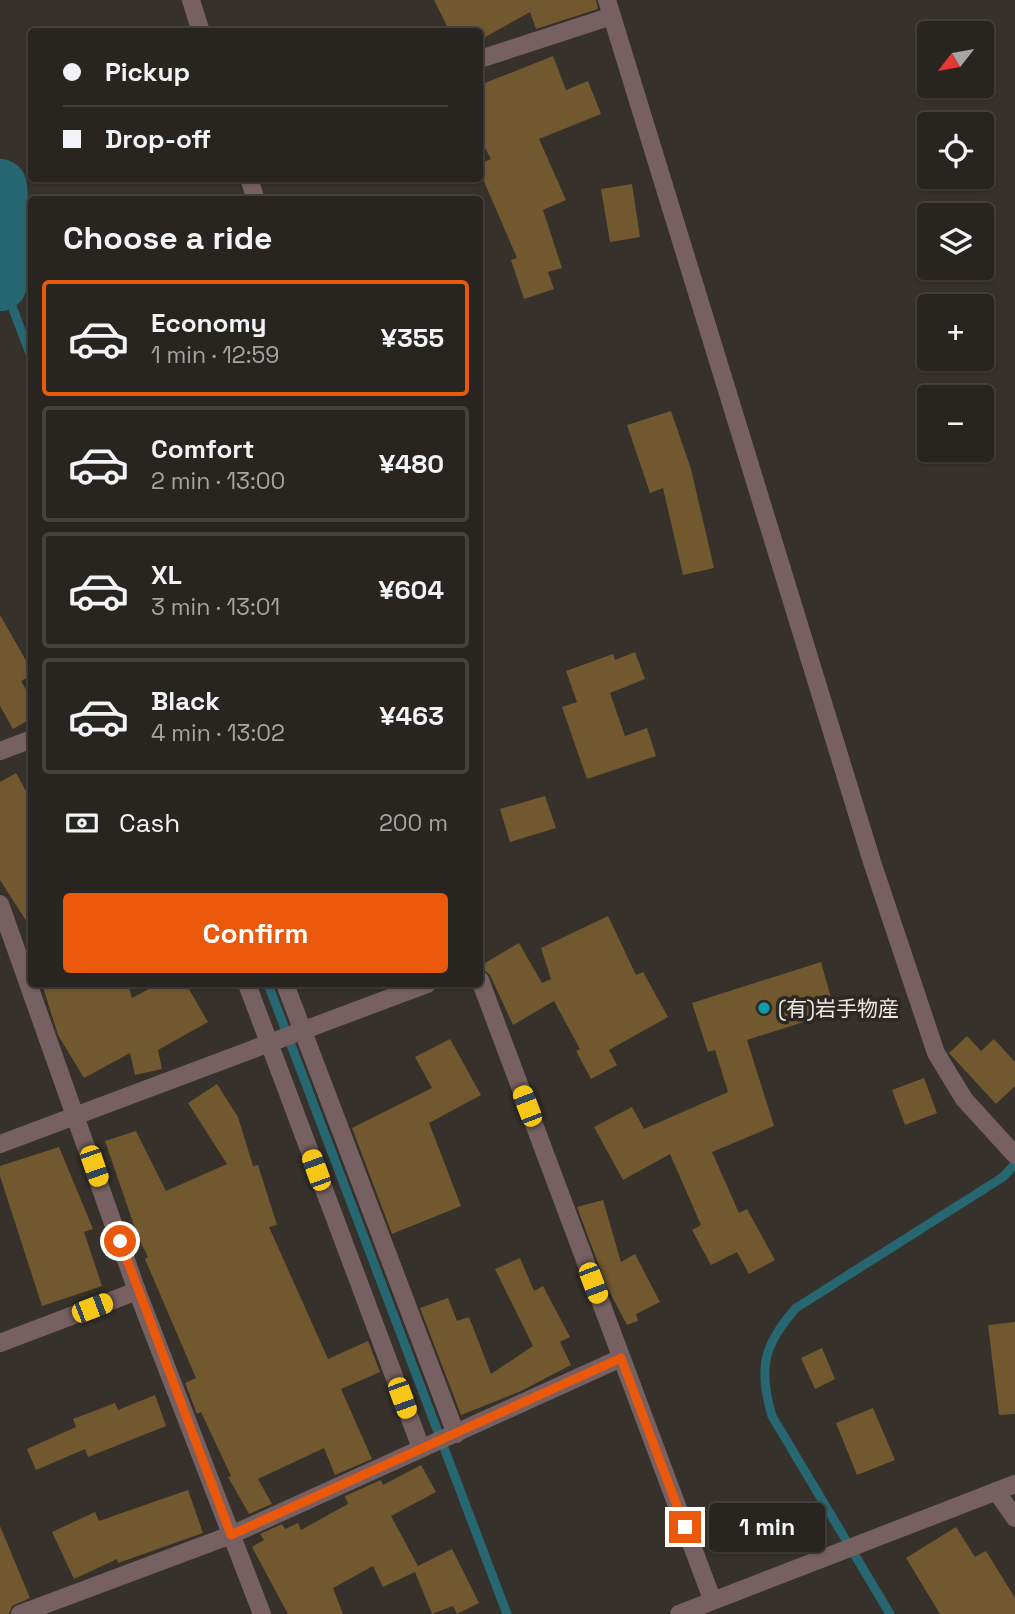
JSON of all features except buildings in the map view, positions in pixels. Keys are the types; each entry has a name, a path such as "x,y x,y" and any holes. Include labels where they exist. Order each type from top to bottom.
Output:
{"street":[{"path":"191,0 200,28"},
{"path":"483,58 610,8 872,862 936,1054 964,1099 1015,1155"},
{"path":"0,751 28,740"},
{"path":"0,904 7,944 77,1115 137,1291 262,1614"},
{"path":"248,987 421,1448"},
{"path":"286,987 456,1434"},
{"path":"0,1144 419,987"},
{"path":"483,987 712,1599"},
{"path":"0,1343 137,1291"},
{"path":"20,1614 231,1535 621,1358"},
{"path":"679,1614 1015,1484"},
{"path":"996,1491 1015,1518"}],"waterway":[{"path":"0,186 3,229 0,284"},
{"path":"2,280 28,348"},
{"path":"269,987 507,1614"},
{"path":"890,1614 772,1416 765,1384 766,1358 776,1334 796,1308 1003,1177 1015,1164"}],"place":[{"name":"(有)岩手物産","path":"764,1008"}],"route":[{"path":"120,1241 231,1535 621,1358 685,1527"}]}
